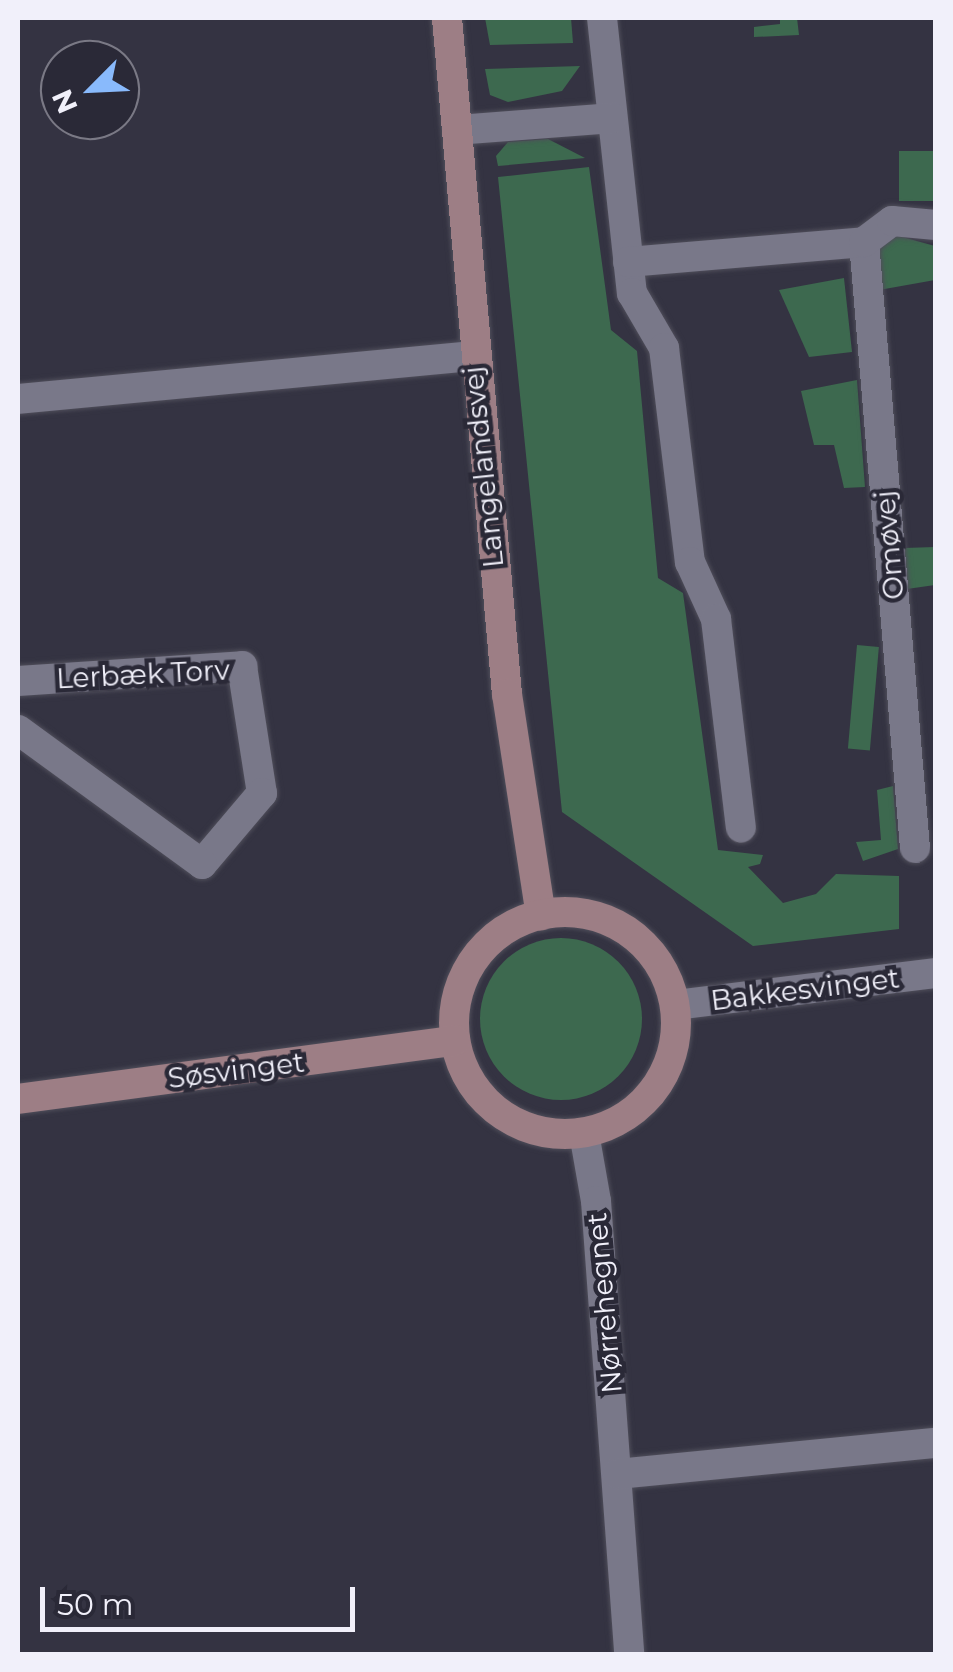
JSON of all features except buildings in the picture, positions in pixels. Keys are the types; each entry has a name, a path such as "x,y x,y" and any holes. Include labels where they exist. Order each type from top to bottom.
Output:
{"street":[{"name":"Langelandsvej","path":"447,18 472,356 506,694 540,915"},
{"path":"602,18 632,293 664,348 690,562 716,619 741,828"},
{"path":"457,130 612,118"},
{"path":"628,262 864,242 892,221 936,225"},
{"name":"Omøvej","path":"864,242 915,848"},
{"path":"18,399 472,356"},
{"name":"Lerbæk Torv","path":"18,681 242,666 262,793 202,864 18,730"},
{"path":"584,914 624,929 656,959 675,1005 675,1042 659,1083 630,1115 584,1134 546,1134 505,1118 474,1088 455,1041 455,1004 471,964 501,932 540,915 584,914"},
{"name":"Bakkesvinget","path":"675,1005 936,974"},
{"name":"Søsvinget","path":"18,1098 455,1041"},
{"name":"Nørrehegnet","path":"584,1134 630,1654"},
{"path":"617,1474 936,1444"}],"green space":[{"path":"485,18 571,18 573,43 490,45"},
{"path":"780,18 797,18 799,35 754,37 754,27 780,24"},
{"path":"580,66 562,91 508,102 490,95 485,69"},
{"path":"548,139 585,158 498,166 496,156 508,142"},
{"path":"899,151 935,151 935,201 899,201"},
{"path":"589,167 611,330 637,351 658,578 683,593 718,850 763,855 760,864 748,867 783,903 816,894 836,874 899,876 899,929 753,946 562,812 498,177"},
{"path":"895,235 935,246 935,280 879,290 877,245"},
{"path":"844,278 852,352 809,357 779,290"},
{"path":"857,380 865,487 844,488 834,445 814,445 801,391"},
{"path":"935,547 935,585 907,589 904,548"},
{"path":"857,645 879,647 870,751 848,749"},
{"path":"893,786 898,849 863,861 856,842 881,840 877,790"},
{"path":"561,938 592,945 618,962 635,988 642,1019 635,1050 618,1076 592,1093 561,1100 530,1093 504,1076 487,1050 480,1019 487,988 504,962 530,945"}]}
